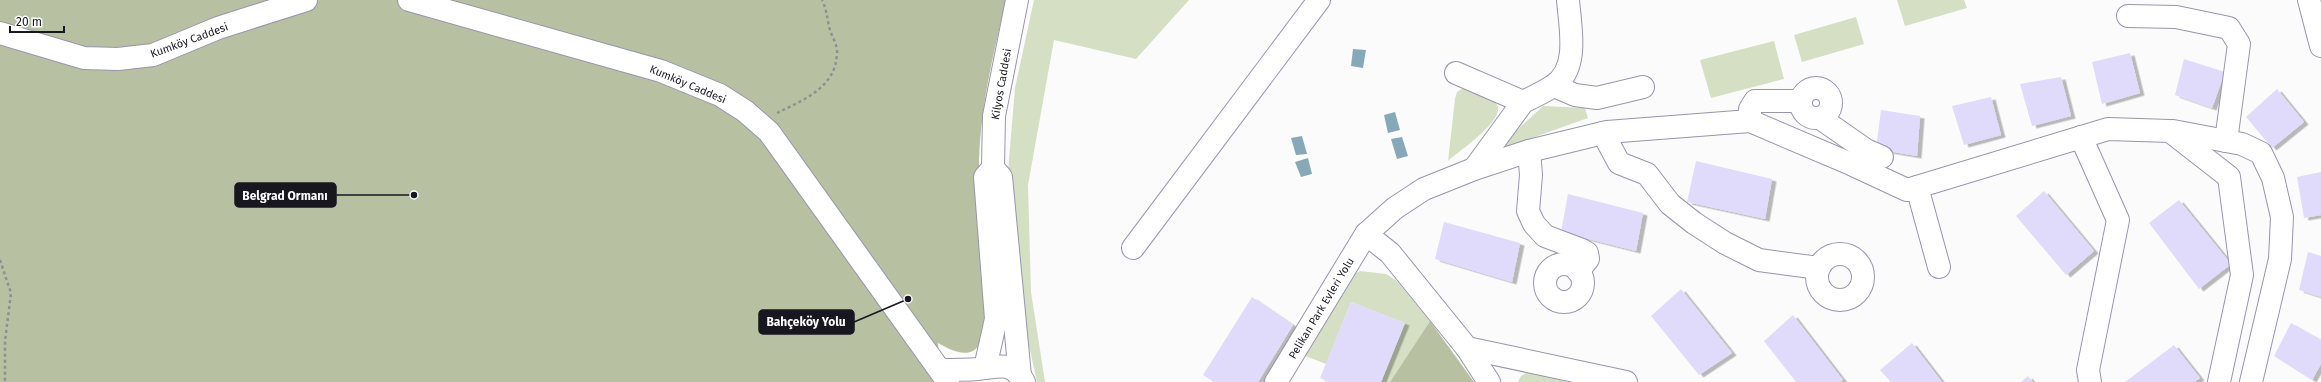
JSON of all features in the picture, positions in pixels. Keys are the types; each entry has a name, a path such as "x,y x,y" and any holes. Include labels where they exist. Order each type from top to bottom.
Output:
{"main road":[{"name":"Kumköy Caddesi","path":"0,33 84,58 118,59 153,54 218,28 306,0"},
{"name":"Kumköy Caddesi","path":"409,0 661,71 720,95 744,111 769,132 944,376"},
{"name":"Kilyos Caddesi","path":"993,168 994,116 1017,0"},
{"path":"1133,248 1319,0"},
{"path":"1474,169 1523,102 1554,86 1565,75 1570,63 1568,0"},
{"path":"2309,0 2321,46"},
{"path":"2128,16 2176,17 2229,28 2238,44 2226,141"},
{"path":"1456,73 1523,102"},
{"path":"1554,86 1575,95 1597,98 1642,86"},
{"path":"1882,157 1866,150 1820,118 1811,118 1806,115 1801,106 1801,101 1755,101 1750,109 1750,121 1907,190 2108,129 2170,131 2242,144 2261,154 2273,178 2282,217 2280,259 2251,382"},
{"name":"Pelikan Park Evleri Yolu","path":"1276,382 1366,234 1395,208 1424,189 1474,169 1529,151 1603,133 1750,121"},
{"path":"2170,131 2229,178 2242,275 2219,382"},
{"path":"1603,133 1619,163 1648,174 1670,204 1694,223 1725,243 1758,260 1820,268"},
{"path":"2081,137 2118,220 2088,370 2090,382"},
{"path":"1529,151 1531,175 1528,211 1545,236 1587,253 1588,259 1578,271"},
{"path":"978,373 996,319 985,177 993,168 1001,177 1022,379"},
{"path":"1917,187 1939,267"},
{"path":"1366,234 1390,253 1467,348 1489,382"},
{"path":"1467,348 1626,382"},
{"path":"944,376 978,373 998,365 1011,369 1022,379"}],"path":[{"path":"769,132 776,114 818,91 830,77 838,53 830,28 827,10 822,0"},
{"path":"0,260 11,293 5,341 5,382"}],"green space":[{"path":"0,0 1006,0 996,42 981,127 979,170 989,284 987,326 982,341 972,351 967,353 949,349 938,343 940,382 0,382"},
{"path":"1034,0 1189,0 1136,59 1054,40 1028,185 1031,292 1045,382 1037,382 1026,332 1008,171 1015,88"},
{"path":"1897,0 1964,0 1967,8 1905,26"},
{"path":"1856,17 1864,44 1802,62 1794,35"},
{"path":"1774,41 1784,79 1711,98 1700,60"},
{"path":"1465,87 1490,98 1496,103 1498,109 1496,117 1481,134 1448,161 1455,99 1457,92"},
{"path":"1543,106 1585,108 1588,118 1498,150 1514,133"},
{"path":"1360,271 1386,274 1397,281 1430,321 1390,382 1381,382 1405,323 1351,302 1326,364 1303,355 1353,275"},
{"path":"1430,321 1474,382 1390,382"},
{"path":"1529,371 1567,382 1518,382 1521,376"}],"water":[{"path":"1353,49 1366,50 1363,68 1351,66"},
{"path":"1395,112 1400,130 1388,133 1384,115"},
{"path":"1302,136 1307,154 1296,155 1291,138"},
{"path":"1402,137 1408,156 1397,159 1391,139"},
{"path":"1308,158 1312,174 1301,177 1295,162"}],"building":[{"path":"2130,53 2140,93 2102,104 2092,62"},
{"path":"2184,59 2225,72 2212,108 2175,95"},
{"path":"2061,77 2071,116 2032,126 2020,84"},
{"path":"2277,89 2304,122 2272,148 2246,117"},
{"path":"1991,97 2001,135 1964,145 1952,106"},
{"path":"1881,110 1920,116 1917,156 1876,149"},
{"path":"1696,161 1772,179 1765,219 1687,202"},
{"path":"2321,172 2321,215 2304,218 2297,177"},
{"path":"2044,191 2094,251 2066,275 2016,216"},
{"path":"1568,194 1643,213 1636,251 1561,232"},
{"path":"2179,200 2231,264 2199,289 2149,223"},
{"path":"1444,222 1520,243 1512,282 1435,259"},
{"path":"2308,252 2321,256 2321,297 2299,290"},
{"path":"1681,289 1732,353 1699,375 1651,316"},
{"path":"1252,297 1293,325 1258,382 1214,382 1203,375"},
{"path":"1351,302 1405,323 1381,382 1329,382 1320,378"},
{"path":"1793,315 1843,380 1840,382 1796,382 1764,341"},
{"path":"2291,323 2321,340 2321,364 2312,380 2274,356"},
{"path":"1912,343 1942,382 1891,382 1880,370"},
{"path":"2174,345 2200,378 2194,382 2125,382"},
{"path":"2028,376 2033,382 2021,382"}],"place":[{"name":"Belgrad Ormanı","path":"414,195"},
{"name":"Bahçeköy Yolu","path":"908,299"}]}
